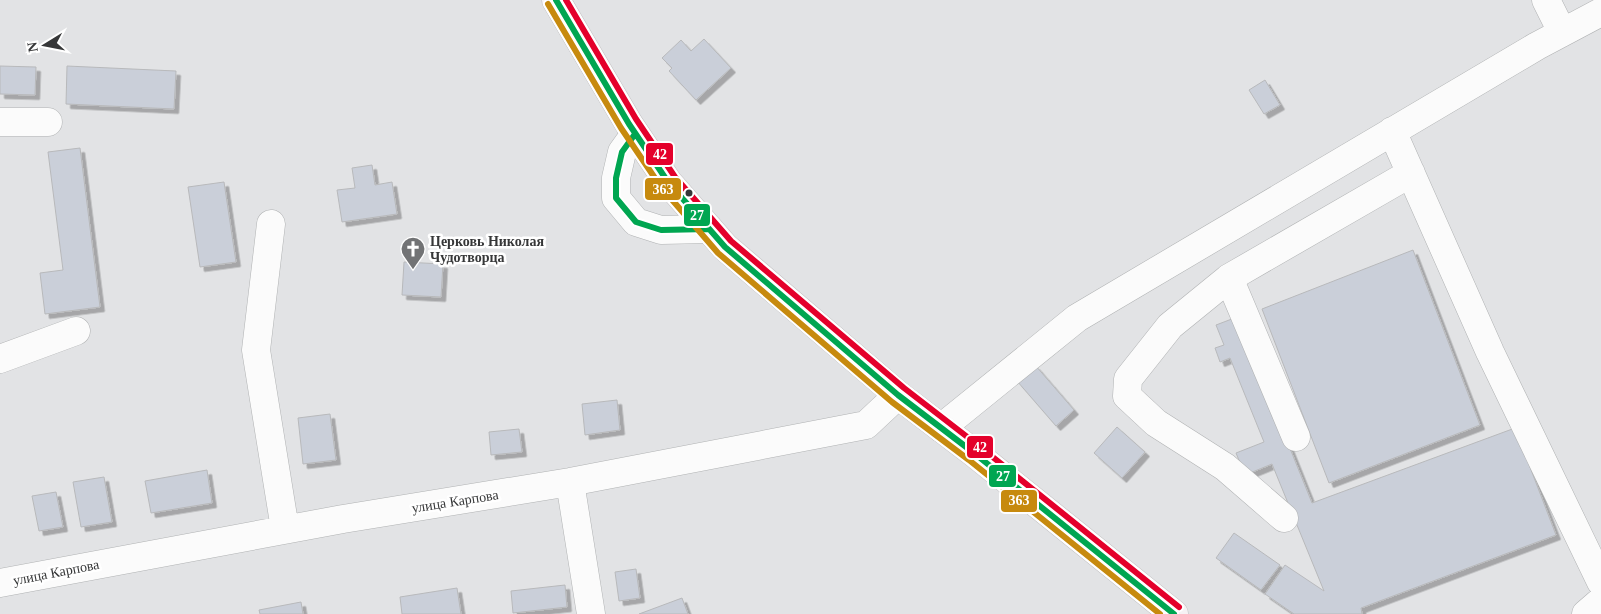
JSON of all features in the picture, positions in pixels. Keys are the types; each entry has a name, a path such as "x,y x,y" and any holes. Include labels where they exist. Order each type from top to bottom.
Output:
{"main road":[{"path":"556,0 635,134 668,182 725,247 898,395 1174,614"}],"street":[{"path":"1546,0 1562,32"},
{"path":"941,428 1077,318 1392,131 1562,32 1601,12"},
{"path":"0,122 48,122"},
{"path":"1392,131 1490,352 1601,582"},
{"path":"635,134 622,152 616,178 616,198 636,222 660,230 709,229"},
{"path":"1284,518 1225,467 1156,423 1127,396 1128,379 1170,326 1229,278 1411,173"},
{"path":"271,224 256,350 285,529"},
{"path":"1229,278 1296,437"},
{"path":"0,359 76,331"},
{"name":"улица Карпова","path":"0,582 343,518 570,482 866,425 898,395"},
{"path":"570,482 591,614"},
{"path":"1586,614 1601,601"}],"building":[{"path":"704,39 731,68 696,100 669,71 672,68 662,58 681,40 691,51"},
{"path":"0,66 36,67 35,95 0,94"},
{"path":"67,66 176,71 174,109 66,104"},
{"path":"1265,80 1280,105 1264,114 1249,90"},
{"path":"80,148 100,307 45,314 40,273 63,270 48,152"},
{"path":"372,165 375,185 392,182 397,214 342,222 337,190 355,188 352,168"},
{"path":"224,182 236,262 200,267 188,187"},
{"path":"1413,250 1480,425 1329,483 1262,309"},
{"path":"404,262 443,264 441,297 402,295"},
{"path":"1237,317 1312,503 1515,428 1556,535 1361,608 1362,614 1294,614 1265,594 1285,565 1324,591 1272,464 1245,475 1236,453 1264,442 1230,358 1220,362 1215,348 1224,345 1216,325"},
{"path":"1035,365 1074,410 1056,426 1017,381"},
{"path":"617,400 620,430 585,435 582,404"},
{"path":"330,414 336,460 303,464 298,418"},
{"path":"1117,427 1145,452 1122,478 1094,453"},
{"path":"519,429 522,452 491,455 489,432"},
{"path":"207,470 212,503 151,513 145,481"},
{"path":"104,477 112,522 81,527 73,482"},
{"path":"56,492 63,527 39,531 32,496"},
{"path":"1234,533 1280,565 1261,590 1216,558"},
{"path":"636,569 640,598 619,601 615,572"},
{"path":"565,585 567,607 513,613 511,591"},
{"path":"457,588 461,614 402,614 400,597"},
{"path":"682,598 688,614 639,614"},
{"path":"301,602 303,614 260,614 259,610"}],"transit line":[{"name":"27","path":"556,0 629,124 668,182 725,247 898,395 974,453 1174,614"},
{"name":"42","path":"566,0 636,119 675,177 731,241 904,388 1179,607"},
{"name":"363","path":"548,4 621,128 661,187 718,253 892,402 969,460 1160,614"},
{"name":"27","path":"635,134 622,152 616,178 616,198 636,222 661,230 709,229"}],"place":[{"name":"Церковь Николая Чудотворца","path":"413,270"}]}
